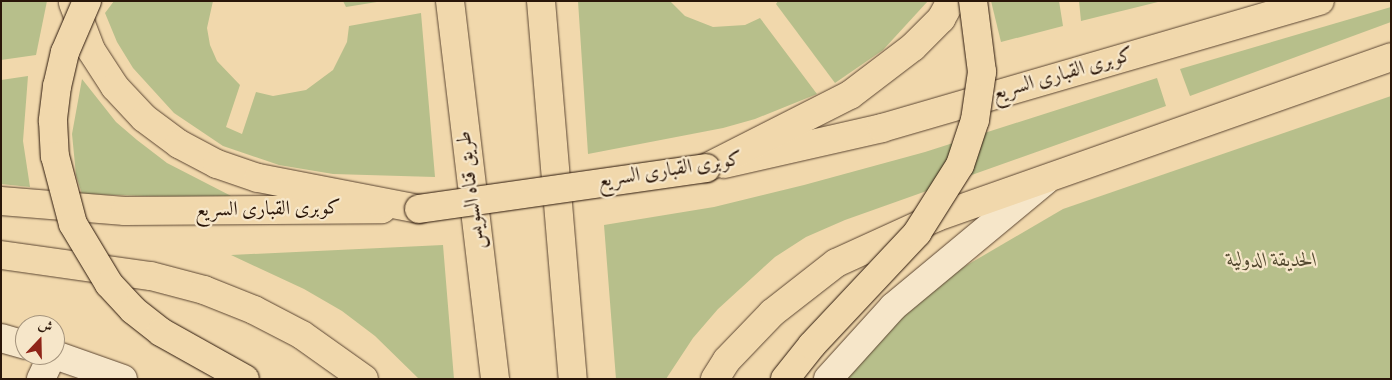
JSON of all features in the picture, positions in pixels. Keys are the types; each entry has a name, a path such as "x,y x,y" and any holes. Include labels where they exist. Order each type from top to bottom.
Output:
{"highway":[{"path":"72,1 91,50 115,86 144,118 179,144 217,164 258,178 419,209"},
{"path":"88,1 65,52 57,86 53,121 55,156 73,224 89,256 133,310 161,332 245,379"},
{"name":"طريق قناه السويس","path":"450,1 495,379"},
{"path":"541,1 573,379"},
{"path":"706,168 850,95 913,47 941,19 951,1"},
{"path":"785,379 812,345 917,233 960,165 975,120 982,72 973,1"},
{"name":"كوبرى القبارى السريع","path":"1,200 125,211 419,209 706,168 882,128 1320,1"},
{"path":"715,379 727,360 772,313 836,263 937,217 1391,57"},
{"path":"1,255 152,276 204,290 254,310 302,335 364,379"}],"street":[{"path":"828,379 893,307 1053,175"},
{"path":"1,338 15,342"},
{"path":"65,359 122,379"},
{"path":"41,379 48,365"}],"green space":[{"path":"1,1 47,1 36,55 1,60"},
{"path":"114,1 213,1 207,28 210,45 217,61 240,85 226,127 242,134 256,92 273,96 306,90 333,70 347,42 349,26 421,13 435,177 333,174 279,165 223,146 174,113 133,68 117,42 105,13"},
{"path":"343,1 383,1 346,7"},
{"path":"578,1 670,1 685,16 713,27 745,25 760,18 817,94 755,119 723,128 588,154"},
{"path":"778,1 928,1 883,50 835,83 776,4"},
{"path":"991,1 1059,1 1063,26 1001,42"},
{"path":"1079,1 1162,1 1081,21"},
{"path":"1391,7 1391,22 1190,96 1180,69"},
{"path":"28,76 23,141 30,187 1,184 1,80"},
{"path":"1157,78 1166,106 845,220 806,237 775,257 718,309 693,338 666,379 616,379 604,225 714,207 804,185 925,152"},
{"path":"82,79 116,122 137,140 167,163 237,199 82,194 76,175 72,134"},
{"name":"الحديقة الدولية","path":"1391,96 1391,379 840,379 880,336 962,268 1063,209"},
{"path":"443,245 454,379 419,379 375,336 342,311 304,289 231,255"}]}
